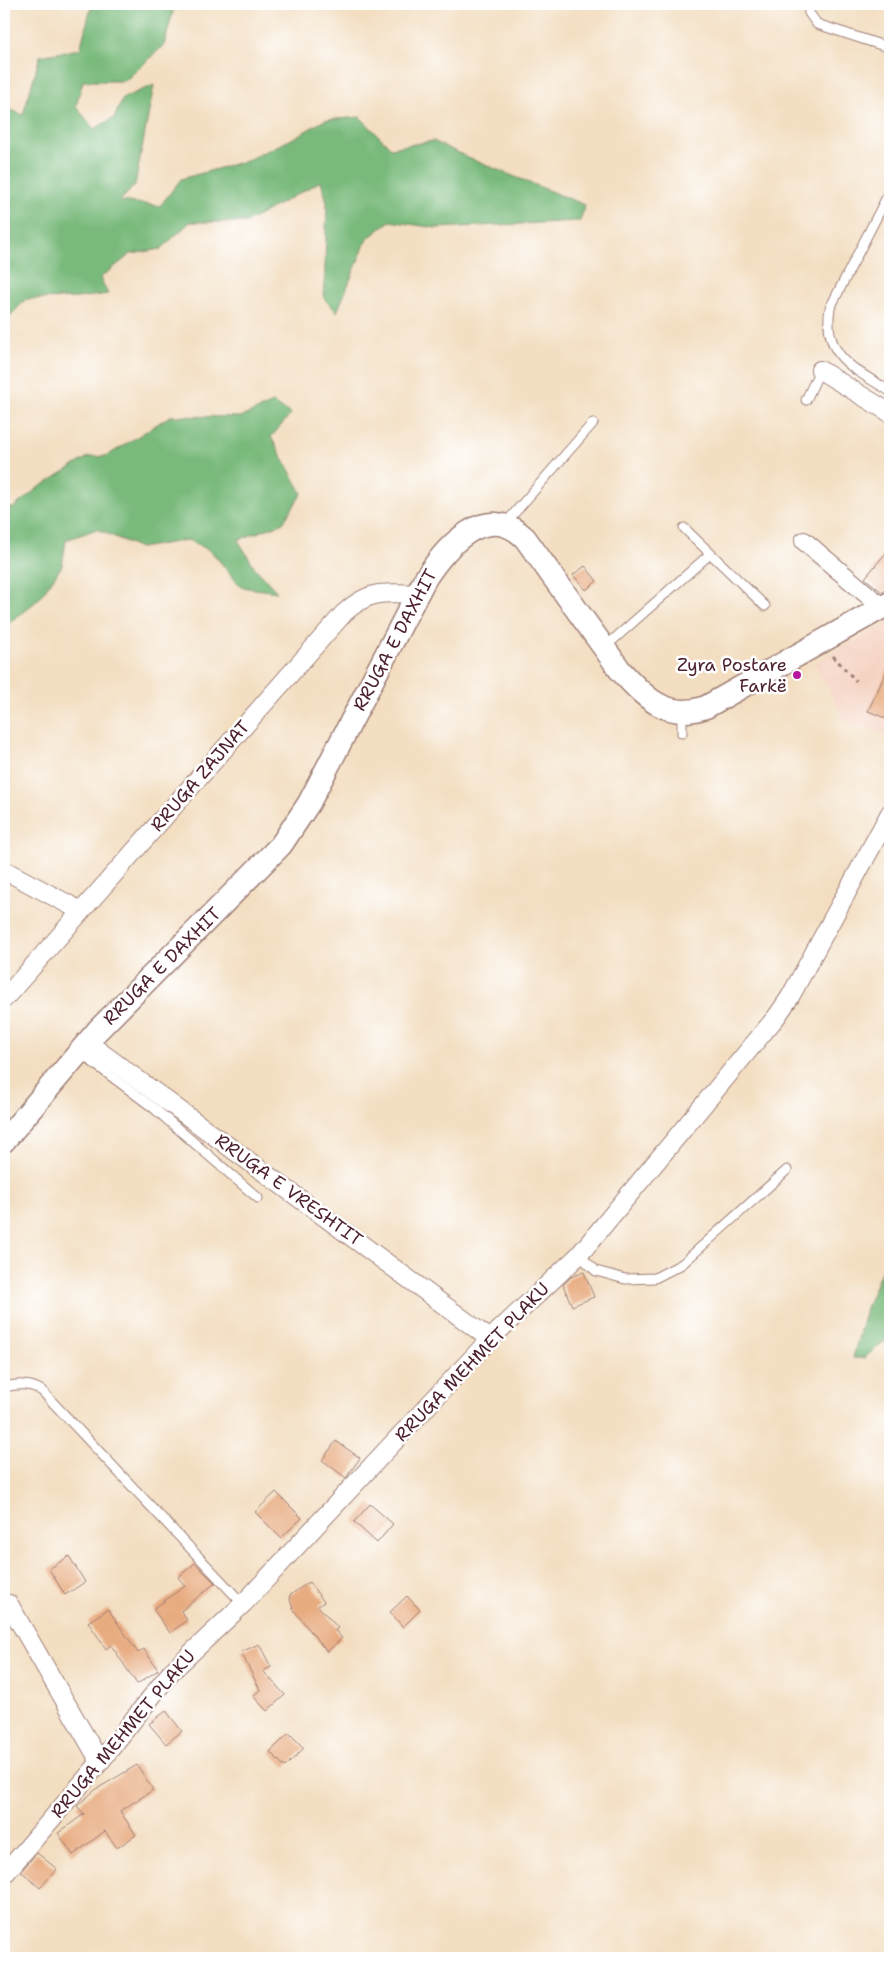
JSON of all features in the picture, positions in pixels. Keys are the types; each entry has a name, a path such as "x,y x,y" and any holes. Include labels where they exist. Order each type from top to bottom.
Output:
{"street":[{"path":"820,370 890,413"},
{"name":"RRUGA E DAXHIT","path":"4,1141 83,1047 264,864 296,826 314,795 418,594 440,559 466,533 486,525 504,525"},
{"path":"504,525 512,528 525,538 620,670 646,696 682,723 694,711 887,605 804,541"},
{"name":"RRUGA ZAJNAT","path":"4,999 344,613 365,596 387,593 418,594"},
{"name":"RRUGA MEHMET PLAKU","path":"4,1875 100,1762 171,1672 243,1604 490,1339 579,1255 790,997 890,813"},
{"path":"4,870 81,911"},
{"name":"RRUGA E VRESHTIT","path":"83,1047 490,1339"},
{"path":"9,1604 100,1762"}],"lane":[{"path":"808,4 809,13 817,24 890,48"},
{"path":"890,191 830,308 828,324 832,342 846,363 890,391"},
{"path":"806,400 820,370"},
{"path":"504,525 593,423"},
{"path":"684,528 766,606"},
{"path":"604,648 710,554"},
{"path":"83,1047 258,1198"},
{"path":"579,1255 596,1271 625,1279 656,1278 682,1264 787,1170"},
{"path":"4,1387 26,1385 42,1391 243,1604"}],"path":[{"path":"830,654 856,681"}],"shaded area":[{"path":"890,621 890,736 845,720 814,663"}],"green space":[{"path":"92,4 175,4 164,45 125,81 83,81 76,106 94,129 114,118 123,98 154,85 135,185 120,201 160,206 181,179 245,161 290,140 325,120 360,117 391,148 433,141 478,162 585,205 580,221 436,228 390,221 367,239 337,312 324,299 327,202 321,181 247,222 190,222 161,249 131,254 100,278 108,294 77,298 26,299 8,318 4,317 4,241 12,231 4,228 4,107 23,115 40,56 80,49"},
{"path":"273,403 291,414 271,437 302,493 283,523 238,540 255,568 277,592 241,587 211,551 188,540 140,548 97,529 66,540 62,566 38,600 4,627 4,507 13,508 38,488 88,457 107,456 170,416 241,417"},
{"path":"890,1253 890,1337 864,1358 853,1358 867,1305"}],"building":[{"path":"890,548 890,587 882,592 865,578"},
{"path":"585,566 597,581 586,590 573,575"},
{"path":"890,664 890,720 868,711"},
{"path":"584,1272 594,1297 572,1306 563,1285 571,1277"},
{"path":"336,1441 360,1458 346,1478 322,1460"},
{"path":"276,1492 302,1518 281,1538 255,1512"},
{"path":"370,1504 393,1524 377,1543 354,1522"},
{"path":"69,1556 85,1582 65,1595 49,1569"},
{"path":"195,1563 215,1583 181,1611 187,1620 170,1633 153,1609 185,1586 178,1577"},
{"path":"309,1582 324,1602 318,1606 338,1628 335,1630 342,1638 327,1652 293,1609 289,1596"},
{"path":"407,1596 420,1610 403,1627 390,1612"},
{"path":"108,1609 138,1653 144,1649 158,1670 137,1684 111,1645 106,1649 88,1622"},
{"path":"259,1644 271,1667 263,1671 285,1695 267,1711 253,1696 260,1690 241,1652"},
{"path":"166,1711 182,1731 166,1744 149,1724"},
{"path":"289,1733 304,1748 285,1767 270,1752"},
{"path":"137,1765 153,1790 120,1811 136,1835 117,1848 105,1831 73,1855 58,1833 84,1814 77,1806 95,1790"},
{"path":"37,1853 57,1869 40,1888 21,1871"}],"place":[{"name":"Zyra Postare Farkë","path":"797,675"}]}
